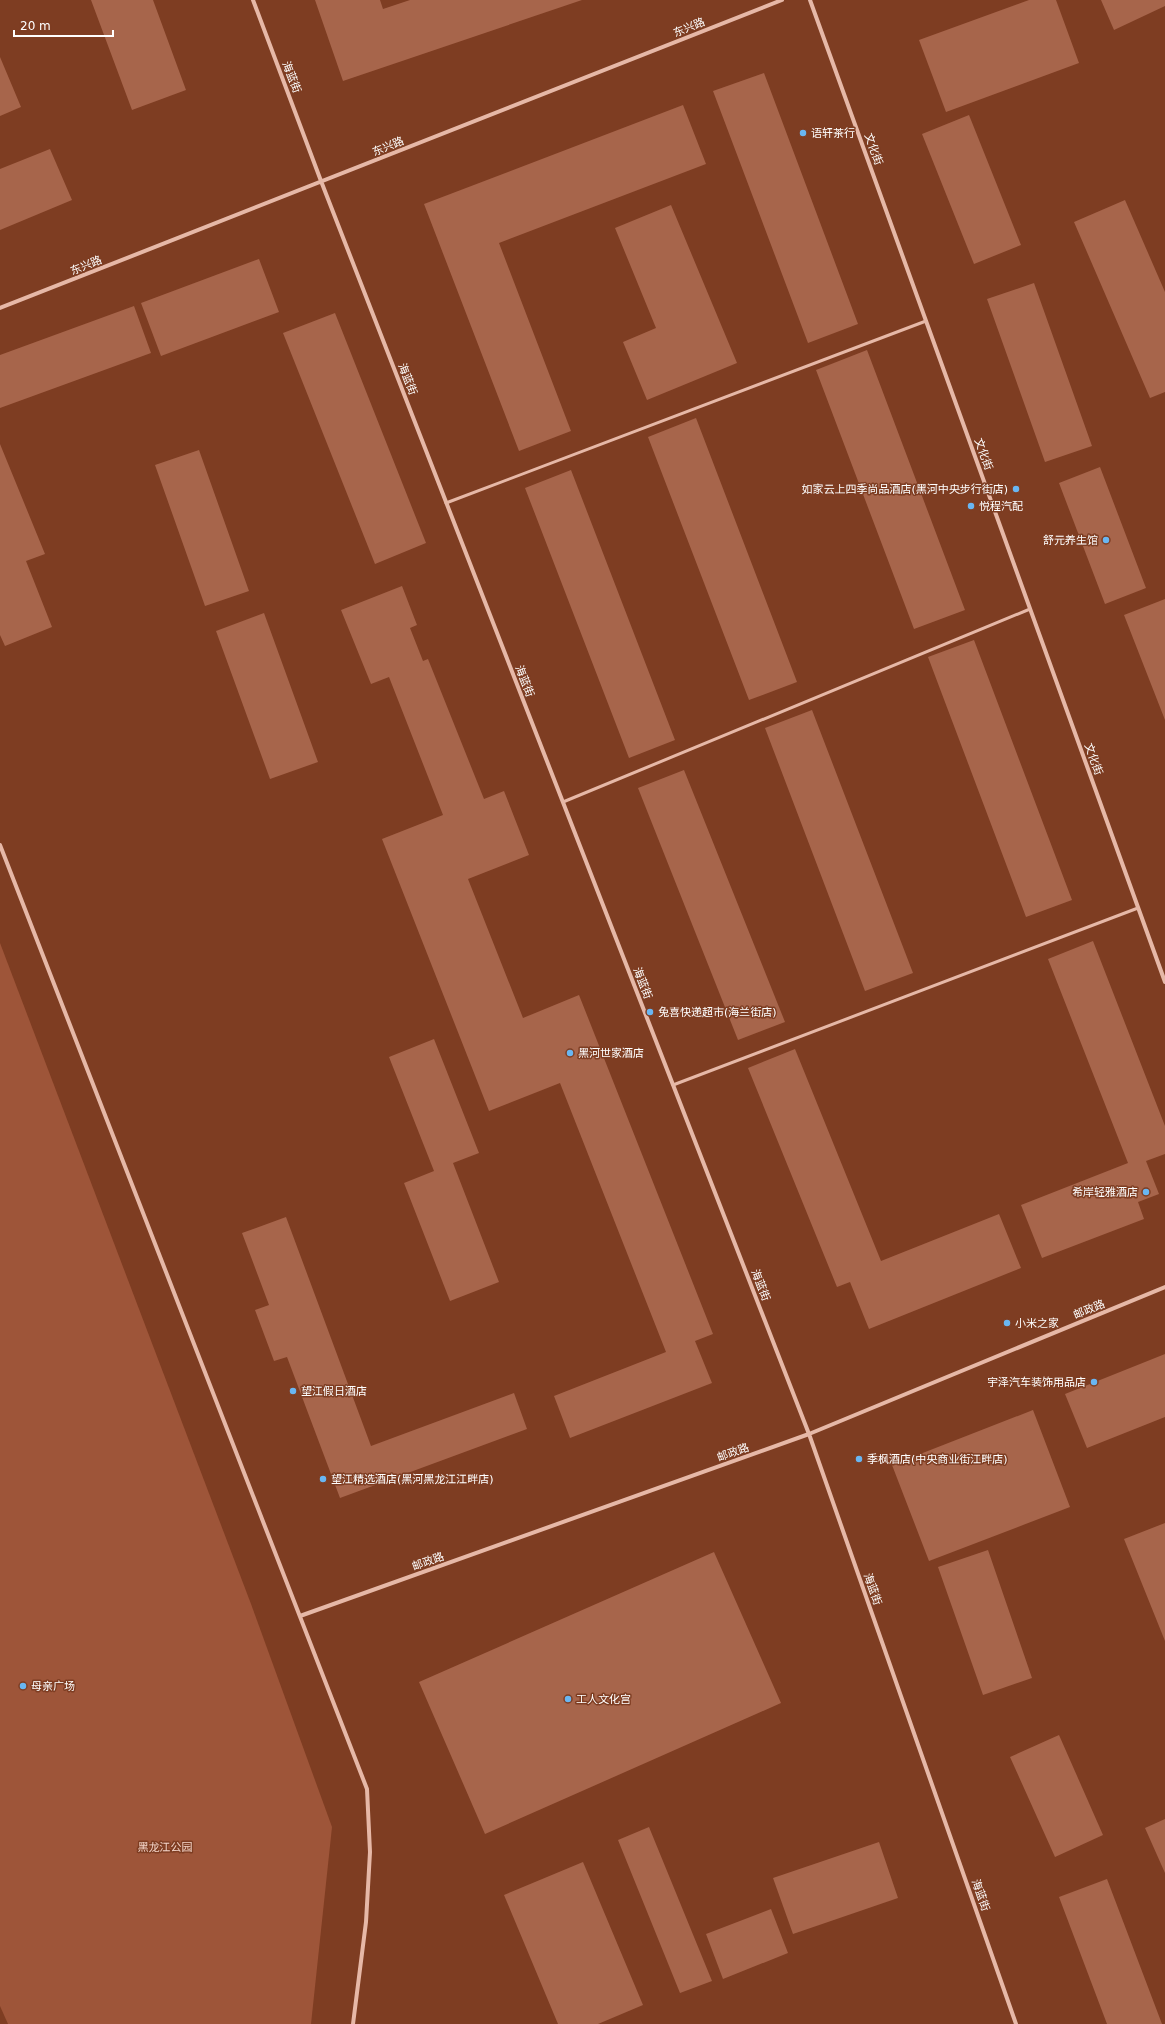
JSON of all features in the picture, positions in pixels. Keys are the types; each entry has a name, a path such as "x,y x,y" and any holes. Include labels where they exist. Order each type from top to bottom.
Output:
{"street":[{"name":"海蓝街","path":"253,0 321,181 809,1434 1016,2024"},
{"name":"东兴路","path":"0,308 782,0"},
{"name":"文化街","path":"810,0 1165,982"},
{"path":"0,845 366,1789 370,1852 366,1922 353,2024"},
{"name":"邮政路","path":"300,1616 809,1434 1165,1287"}],"lane":[{"path":"446,503 926,321"},
{"path":"563,802 1030,610"},
{"path":"673,1085 1138,908"}],"green space":[{"name":"黑龙江公园","path":"0,943 251,1604 332,1827 311,2024 8,2024 0,2006"}],"building":[{"path":"91,0 153,0 186,90 132,110"},
{"path":"315,0 380,0 383,9 410,0 582,0 343,81"},
{"path":"1029,0 1056,0 1079,63 946,112 919,40"},
{"path":"1101,0 1165,0 1165,6 1114,30"},
{"path":"0,57 21,107 0,116"},
{"path":"764,73 858,324 808,343 713,91"},
{"path":"683,105 706,164 499,243 571,431 519,451 424,204"},
{"path":"969,115 1021,245 974,264 922,134"},
{"path":"50,149 72,200 0,230 0,169"},
{"path":"1125,200 1165,292 1165,392 1150,398 1074,222"},
{"path":"671,205 737,363 647,400 623,342 656,328 615,228"},
{"path":"259,259 279,312 161,356 141,303"},
{"path":"1034,283 1092,446 1045,462 987,299"},
{"path":"134,306 151,353 0,408 0,355"},
{"path":"335,313 426,543 375,564 283,333"},
{"path":"867,350 965,610 914,629 816,370"},
{"path":"696,418 797,682 749,700 648,437"},
{"path":"0,444 45,554 26,561 52,627 5,646 0,635"},
{"path":"199,450 249,591 205,606 155,465"},
{"path":"1100,467 1146,588 1105,604 1059,483"},
{"path":"571,470 675,740 629,758 525,488"},
{"path":"402,586 417,625 410,628 423,661 428,659 484,799 504,791 529,855 468,879 523,1018 579,995 713,1334 695,1341 712,1383 570,1438 554,1396 666,1352 560,1083 489,1111 382,839 443,815 389,677 371,684 341,610"},
{"path":"1165,599 1165,720 1124,615"},
{"path":"264,613 318,762 270,779 216,631"},
{"path":"974,640 1072,900 1026,917 928,657"},
{"path":"812,710 913,973 865,991 765,728"},
{"path":"684,770 785,1022 738,1040 638,788"},
{"path":"1093,941 1165,1126 1165,1154 1146,1161 1159,1194 1138,1202 1144,1219 1042,1258 1021,1205 1128,1163 1048,959"},
{"path":"434,1039 479,1153 453,1163 499,1282 450,1301 404,1183 434,1171 389,1057"},
{"path":"795,1049 881,1261 999,1214 1021,1268 869,1329 850,1282 837,1287 748,1068"},
{"path":"286,1217 371,1446 514,1393 527,1429 340,1498 287,1357 274,1361 255,1310 269,1305 242,1233"},
{"path":"1165,1354 1165,1417 1087,1448 1065,1394"},
{"path":"1033,1410 1070,1507 929,1561 892,1465"},
{"path":"1165,1523 1165,1641 1124,1539"},
{"path":"988,1550 1032,1678 983,1695 938,1567"},
{"path":"714,1552 781,1703 485,1834 419,1682"},
{"path":"1059,1735 1103,1835 1055,1857 1010,1757"},
{"path":"1165,1819 1165,1873 1145,1828"},
{"path":"649,1827 712,1981 680,1993 618,1840"},
{"path":"879,1842 898,1898 793,1934 773,1878"},
{"path":"583,1862 643,2005 598,2024 558,2024 504,1895"},
{"path":"1107,1879 1162,2024 1107,2024 1059,1897"},
{"path":"771,1909 788,1953 723,1979 706,1934"}],"place":[{"name":"语轩茶行","path":"803,133"},
{"name":"如家云上四季尚品酒店(黑河中央步行街店)","path":"1016,489"},
{"name":"悦程汽配","path":"971,506"},
{"name":"舒元养生馆","path":"1106,540"},
{"name":"兔喜快递超市(海兰街店)","path":"650,1012"},
{"name":"黑河世家酒店","path":"570,1053"},
{"name":"希岸轻雅酒店","path":"1146,1192"},
{"name":"小米之家","path":"1007,1323"},
{"name":"宇泽汽车装饰用品店","path":"1094,1382"},
{"name":"望江假日酒店","path":"293,1391"},
{"name":"季枫酒店(中央商业街江畔店)","path":"859,1459"},
{"name":"望江精选酒店(黑河黑龙江江畔店)","path":"323,1479"},
{"name":"母亲广场","path":"23,1686"},
{"name":"工人文化宫","path":"568,1699"}]}
